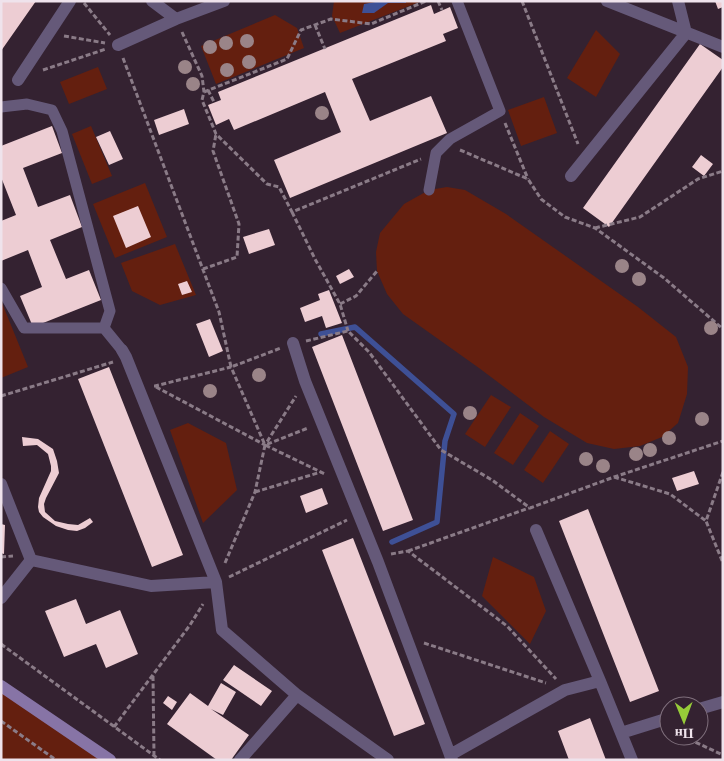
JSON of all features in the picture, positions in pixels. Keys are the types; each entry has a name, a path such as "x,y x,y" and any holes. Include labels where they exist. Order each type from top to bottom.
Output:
{"street":[{"path":"18,80 70,1"},
{"path":"152,1 176,19"},
{"path":"118,45 211,4 224,1"},
{"path":"607,1 723,48"},
{"path":"678,1 686,33"},
{"path":"571,176 686,33"},
{"path":"293,344 305,381 376,556 451,758 565,690 600,681"},
{"path":"122,350 216,582 222,630 297,695 388,760"},
{"path":"1,484 31,560"},
{"path":"536,530 632,760"},
{"path":"31,560 151,586 216,582"},
{"path":"1,598 31,560"},
{"path":"1,686 110,760"},
{"path":"240,760 297,695"},
{"path":"709,706 723,702"},
{"path":"621,733 659,721"}],"lane":[{"path":"429,190 436,153 450,139 500,111 457,1"},
{"path":"1,106 27,104 52,110 62,131 110,311 104,328"},
{"path":"1,288 24,328 104,328"},
{"path":"104,328 122,350"}],"path":[{"path":"83,1 118,45 219,312 231,367 293,344 348,331"},
{"path":"204,92 287,59 302,30 331,18 371,24 426,1"},
{"path":"438,1 442,10"},
{"path":"522,1 584,160"},
{"path":"315,25 325,48"},
{"path":"49,33 118,45"},
{"path":"18,80 118,45"},
{"path":"208,90 214,102"},
{"path":"500,111 528,179"},
{"path":"203,269 237,257 239,224 213,152 216,134"},
{"path":"595,228 640,217 698,179 723,171"},
{"path":"292,212 340,304 348,331 369,352 441,450 492,480 530,508"},
{"path":"340,304 356,296 377,271"},
{"path":"216,582 255,492 266,445 305,381"},
{"path":"156,386 266,445 336,478 348,486"},
{"path":"266,445 321,422"},
{"path":"376,556 408,551 614,477 723,441"},
{"path":"255,492 321,472"},
{"path":"706,521 723,472"},
{"path":"614,477 670,494 706,521 723,563"},
{"path":"216,582 359,514"},
{"path":"408,551 507,626 565,690"},
{"path":"114,726 190,626"},
{"path":"406,637 565,690"},
{"path":"1,644 160,760"},
{"path":"153,675 154,756"},
{"path":"1,721 56,760"},
{"path":"704,746 723,755"}],"shaded area":[{"path":"334,1 422,1 340,33 332,16"},
{"path":"275,15 297,28 304,48 216,84 201,46"},
{"path":"596,30 620,54 596,97 567,78"},
{"path":"98,67 107,89 69,104 60,82"},
{"path":"544,97 557,133 521,146 508,110"},
{"path":"91,126 112,176 92,184 72,134"},
{"path":"145,183 167,237 115,258 93,204"},
{"path":"447,187 465,190 506,214 638,307 676,337 688,367 687,394 678,423 662,437 640,446 614,449 587,443 544,417 403,314 387,294 377,271 376,252 380,233 404,204 429,190"},
{"path":"175,244 196,295 160,305 132,291 121,263"},
{"path":"1,304 28,367 1,378"},
{"path":"491,395 511,407 485,447 465,434"},
{"path":"520,413 539,426 513,465 494,453"},
{"path":"188,423 226,443 237,490 203,523 170,430"},
{"path":"550,431 569,444 543,483 524,470"},
{"path":"493,557 534,577 546,611 530,644 482,596"},
{"path":"1,686 110,760 1,760"}],"water":[{"path":"381,1 406,1 406,3 388,3 374,13 362,13 364,4"}],"building":[{"path":"1,1 36,1 1,51"},
{"path":"715,1 723,1 723,7 718,9"},
{"path":"431,5 434,14 450,7 458,28 443,34 446,41 352,79 370,121 431,96 447,133 290,198 274,160 341,132 325,92 234,130 229,119 216,125 208,105 221,100 218,92"},
{"path":"700,44 723,60 723,67 609,227 583,208"},
{"path":"184,109 189,124 159,135 154,120"},
{"path":"52,126 62,153 23,168 38,207 70,195 82,227 50,240 66,279 89,270 101,300 33,327 20,296 42,287 28,250 1,261 1,221 16,215 1,177 1,146"},
{"path":"110,131 123,159 109,165 96,137"},
{"path":"701,155 713,164 704,176 692,167"},
{"path":"138,206 151,237 126,248 113,216"},
{"path":"269,229 275,245 249,254 243,237"},
{"path":"349,269 354,277 340,284 336,276"},
{"path":"187,281 192,292 182,295 178,284"},
{"path":"329,290 342,323 326,328 322,316 305,322 300,308 320,300 318,294"},
{"path":"210,319 223,351 209,357 196,324"},
{"path":"342,335 413,520 383,531 312,347"},
{"path":"109,367 183,555 152,567 78,379"},
{"path":"22,437 38,439 53,449 57,461 59,473 46,498 44,504 45,512 55,521 68,524 78,525 90,518 93,522 77,531 56,526 43,517 38,507 39,498 51,471 48,454 37,445 23,446"},
{"path":"694,471 699,484 677,491 672,478"},
{"path":"322,488 328,504 306,513 300,496"},
{"path":"588,509 659,691 630,702 559,521"},
{"path":"1,524 5,525 4,554 1,553"},
{"path":"353,538 425,724 394,736 322,550"},
{"path":"76,599 86,624 120,610 138,654 106,668 96,644 64,657 45,611"},
{"path":"234,665 272,691 261,706 223,680"},
{"path":"221,683 236,692 223,715 211,709 249,735 231,760 217,760 167,724 190,693 208,706"},
{"path":"168,696 177,702 172,710 163,703"},
{"path":"590,718 606,760 569,760 558,731"}],"waterway":[{"path":"321,334 355,327 454,414 445,441 437,522 392,542"}]}
